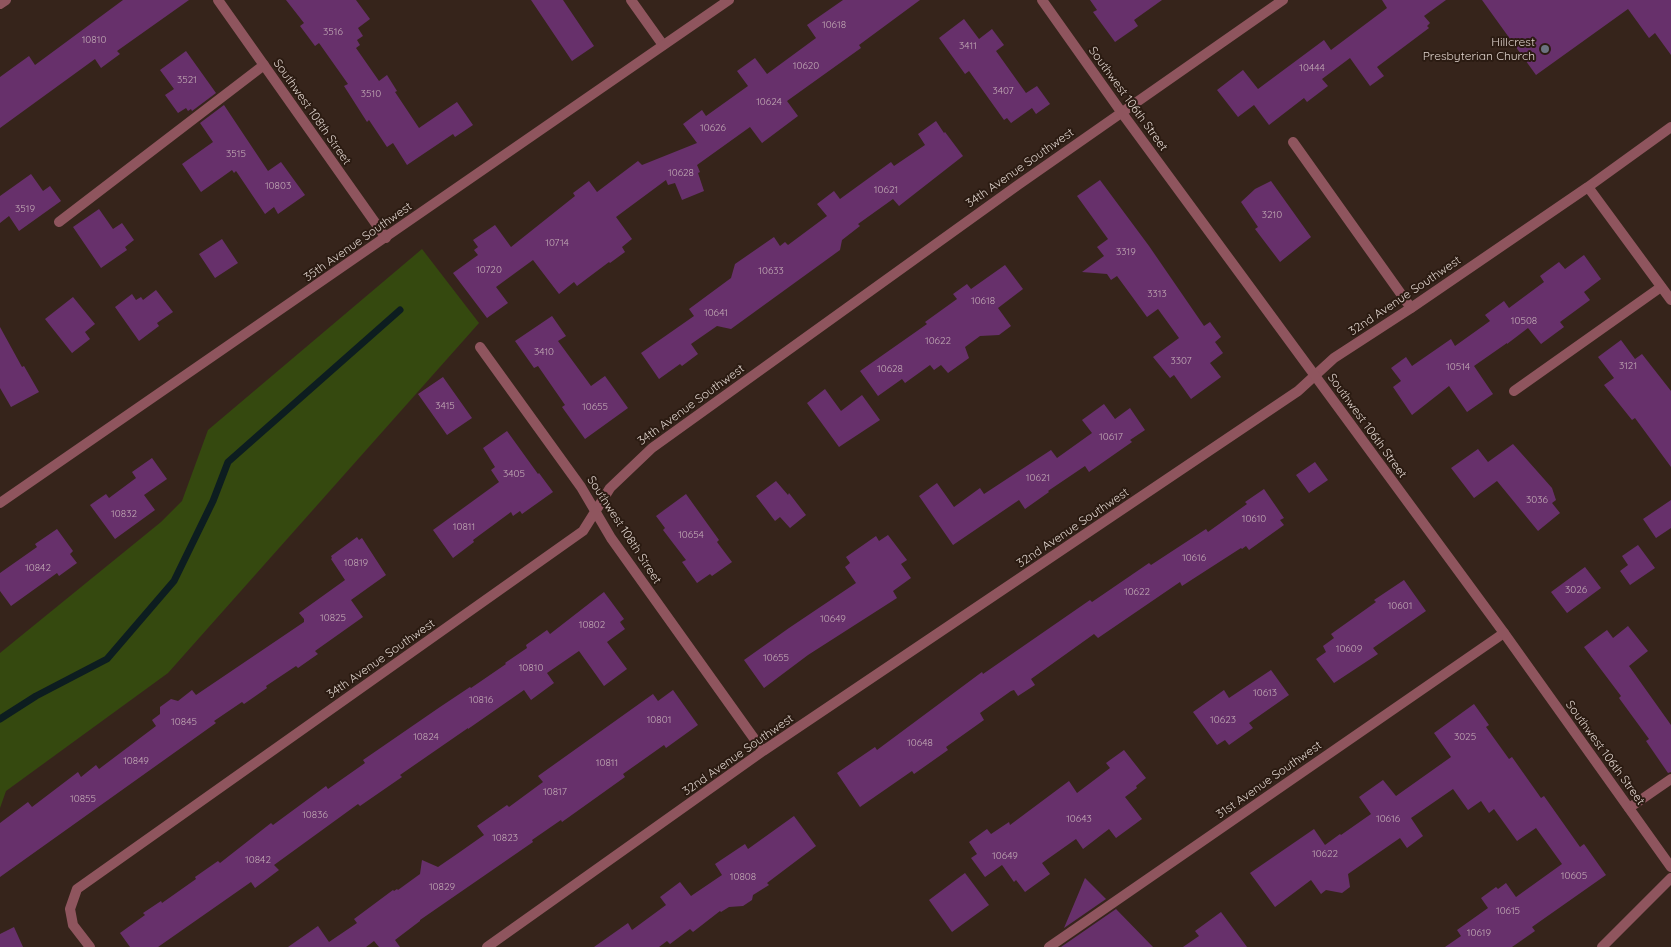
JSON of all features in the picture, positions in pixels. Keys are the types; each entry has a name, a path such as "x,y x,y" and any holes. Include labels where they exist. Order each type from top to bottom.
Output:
{"street":[{"path":"0,4 6,0"},
{"name":"Southwest 108th Street","path":"218,0 386,238"},
{"path":"631,0 663,45"},
{"name":"35th Avenue Southwest","path":"0,503 729,0"},
{"name":"Southwest 106th Street","path":"1042,0 1122,113 1504,633 1671,867"},
{"name":"34th Avenue Southwest","path":"90,947 73,925 70,908 77,889 583,531 610,488 652,448 1010,190 1283,0"},
{"path":"60,222 264,65"},
{"name":"32nd Avenue Southwest","path":"487,947 763,751 1298,391 1334,358 1411,308 1588,187 1671,127"},
{"path":"1293,142 1411,308"},
{"path":"1588,187 1671,300"},
{"path":"1514,391 1661,287"},
{"name":"Southwest 108th Street","path":"480,347 581,487 611,538 763,751"},
{"name":"31st Avenue Southwest","path":"1049,947 1504,633"},
{"path":"1629,808 1671,778"},
{"path":"1602,947 1671,878"}],"green space":[{"path":"422,249 479,323 168,673 6,791 0,808 0,653 161,522 182,501 208,430"}],"building":[{"path":"123,0 189,0 117,51 120,54 101,68 95,59 0,128 0,77 29,56 35,65"},
{"path":"286,0 356,0 370,19 358,28 363,36 357,40 360,45 356,48 379,81 387,75 397,91 395,92 419,128 457,102 473,125 455,137 453,134 407,165 393,143 387,147 369,120 367,122 344,86 348,84 319,43 315,46 300,26 304,23"},
{"path":"531,0 563,0 594,46 572,61"},
{"path":"843,0 920,0 859,45 861,48 787,101 798,116 762,143 750,127 697,165 704,191 682,200 675,183 668,185 666,180 616,217 632,239 622,247 625,252 577,286 574,282 559,294 533,260 496,287 508,303 487,318 453,273 478,255 474,250 478,247 473,240 495,225 511,247 575,196 573,193 589,181 597,192 638,161 642,165 697,143 683,124 702,110 706,116 748,86 737,71 755,58 767,74 816,38 807,25"},
{"path":"1090,0 1162,0 1134,20 1138,26 1115,42 1093,12 1097,10"},
{"path":"1382,0 1446,0 1424,16 1430,23 1427,26 1429,28 1377,67 1384,76 1370,86 1350,58 1322,79 1328,86 1307,102 1304,98 1269,125 1254,105 1238,117 1217,90 1243,70 1258,89 1324,40 1331,50 1387,8"},
{"name":"Hillcrest Presbyterian Church","path":"1482,0 1671,0 1671,55 1655,33 1649,38 1628,9 1536,75"},
{"path":"964,19 979,39 992,29 1004,45 996,51 1026,93 1037,86 1050,104 1036,114 1032,108 1011,123 1007,118 1004,120 969,71 965,74 939,38"},
{"path":"186,51 216,93 192,111 191,109 188,111 186,108 178,113 165,95 174,89 160,70"},
{"path":"224,105 268,171 281,162 305,195 278,214 274,207 265,214 236,171 234,173 232,170 201,192 182,164 213,142 200,123"},
{"path":"936,121 963,156 899,206 893,199 858,224 860,226 842,240 840,250 731,329 717,326 691,344 698,354 659,379 641,353 694,316 689,309 731,278 735,264 774,237 780,246 785,242 788,245 827,216 817,204 834,191 840,199 891,162 894,166 925,145 918,134"},
{"path":"31,174 43,191 50,186 61,201 19,231 9,216 0,223 0,196"},
{"path":"1100,180 1149,246 1204,326 1210,322 1221,337 1215,342 1223,353 1210,363 1221,377 1191,399 1174,375 1170,378 1153,357 1179,338 1158,309 1147,317 1117,276 1111,280 1107,274 1082,272 1104,256 1097,247 1108,239 1077,196"},
{"path":"1271,181 1311,237 1280,262 1255,229 1258,227 1241,202 1255,189"},
{"path":"99,209 113,229 122,223 134,240 125,247 127,250 101,268 73,227"},
{"path":"222,239 238,263 215,278 199,254"},
{"path":"1584,255 1601,279 1584,292 1590,300 1560,322 1564,327 1541,344 1528,328 1474,366 1493,394 1467,412 1449,386 1412,415 1393,387 1401,381 1391,368 1406,357 1412,366 1451,339 1455,346 1490,321 1485,315 1504,301 1509,308 1544,282 1540,276 1559,262 1565,269"},
{"path":"1005,265 1023,289 998,308 1011,326 999,335 980,336 965,347 969,358 948,373 941,365 934,370 930,365 905,383 902,379 878,396 860,371 927,324 925,322 957,299 953,294 967,284 971,289"},
{"path":"156,290 173,312 157,323 159,326 139,341 115,307 132,294 136,300 141,297 143,300"},
{"path":"73,297 95,324 85,332 90,339 72,353 45,319"},
{"path":"552,316 566,336 558,341 591,386 605,376 628,408 585,439 562,407 565,405 538,366 534,368 515,341"},
{"path":"0,327 22,367 24,366 39,392 11,407 0,388"},
{"path":"1621,340 1635,359 1642,354 1671,391 1671,467 1635,418 1632,420 1604,385 1614,378 1598,357"},
{"path":"443,377 472,418 447,435 418,394"},
{"path":"825,389 841,411 862,395 880,420 839,447 807,403"},
{"path":"1104,404 1115,419 1130,408 1145,430 1130,440 1132,442 1089,472 1085,466 1025,509 1019,500 953,545 919,496 937,483 954,507 980,488 984,494 1051,450 1057,458 1092,433 1082,420"},
{"path":"507,431 553,492 522,514 520,511 513,516 511,512 473,540 474,542 453,558 433,530 499,482 491,470 495,467 483,448"},
{"path":"1513,444 1552,488 1556,500 1552,503 1560,513 1538,531 1497,481 1474,498 1451,468 1478,449 1488,462"},
{"path":"152,458 167,479 144,495 155,510 115,539 90,505 106,494 109,498 136,478 132,472"},
{"path":"1315,462 1328,480 1309,493 1296,475"},
{"path":"776,481 788,495 789,493 806,515 790,528 780,517 775,521 756,496"},
{"path":"1264,489 1284,518 1280,520 1284,525 1249,550 1246,546 1241,548 1182,586 1180,582 1098,638 1094,634 1031,679 1035,685 1018,696 1014,690 1011,691 980,713 984,720 946,747 948,750 914,774 912,771 860,807 837,773 875,747 877,750 982,672 983,674 1090,600 1092,602 1149,563 1151,565 1206,529 1208,532 1247,504 1245,502"},
{"path":"686,494 719,540 717,542 732,562 712,576 710,574 697,583 682,562 686,560 663,530 665,528 656,516"},
{"path":"1671,500 1671,528 1656,538 1643,519"},
{"path":"57,529 73,551 70,554 77,563 59,576 57,573 11,606 0,591 0,573 37,547 35,544"},
{"path":"888,535 907,560 901,564 911,578 893,591 897,598 808,655 764,688 744,660 856,583 845,567 850,563 846,557 876,536 879,541"},
{"path":"357,537 359,540 362,538 386,575 351,600 363,617 315,651 318,654 266,686 267,688 244,704 242,702 214,721 216,723 0,877 0,823 28,802 32,807 78,772 81,777 96,765 99,769 156,726 152,720 160,714 160,707 171,699 178,701 192,690 196,695 304,622 299,613 345,580 331,559 331,556"},
{"path":"1638,545 1655,568 1630,585 1620,571 1628,565 1622,556"},
{"path":"1585,567 1601,588 1567,613 1551,592"},
{"path":"1404,580 1426,611 1373,648 1378,654 1334,683 1316,659 1326,652 1323,646 1334,638 1331,634 1376,602 1374,600"},
{"path":"604,592 624,619 620,622 625,629 607,642 627,669 604,686 579,651 547,673 554,683 531,700 524,690 468,728 400,775 402,777 360,806 358,804 274,865 279,870 255,888 251,882 158,947 130,947 120,933 145,915 143,913 161,901 162,903 218,861 220,863 271,823 273,825 326,786 328,789 365,763 363,760 506,664 527,648 526,645 547,630 550,634"},
{"path":"1628,626 1648,651 1629,666 1671,725 1671,772 1668,773 1646,741 1649,739 1619,698 1621,696 1584,647 1607,630 1613,638"},
{"path":"1271,670 1289,695 1249,723 1253,728 1229,745 1225,740 1217,745 1193,712 1224,690 1229,698"},
{"path":"673,690 698,725 666,748 664,745 623,774 625,777 562,822 561,820 532,840 533,842 420,920 395,940 400,947 379,947 374,941 366,947 288,947 318,926 329,942 357,923 354,919 393,890 398,890 420,874 422,860 438,867 484,835 477,826 507,805 509,807 543,782 538,776 653,694 658,701"},
{"path":"1474,704 1489,725 1486,727 1509,759 1512,757 1541,798 1544,796 1580,847 1584,844 1606,875 1532,927 1535,931 1512,947 1445,947 1461,936 1457,930 1488,908 1481,898 1496,887 1498,889 1506,883 1516,897 1562,864 1536,828 1517,841 1494,809 1489,813 1481,801 1468,810 1453,789 1411,818 1423,836 1407,848 1400,838 1348,874 1350,887 1342,893 1326,890 1321,894 1311,880 1275,907 1250,873 1314,829 1325,845 1341,835 1371,814 1359,797 1383,780 1396,796 1451,757 1434,733"},
{"path":"1124,750 1146,778 1125,797 1142,819 1116,838 1109,829 1083,849 1076,839 1042,863 1050,874 1025,892 1016,880 1014,882 1002,865 985,877 971,858 977,854 969,842 987,829 991,834 1009,822 1010,825 1069,781 1077,793 1110,768 1106,763"},
{"path":"794,816 816,846 767,883 769,885 753,895 752,900 743,906 729,907 720,911 693,932 690,929 670,944 667,941 659,947 594,947 628,923 632,930 666,905 660,897 680,882 691,896 722,875 715,864 745,844 748,849"},
{"path":"965,873 989,905 952,932 929,900"},
{"path":"1085,878 1106,899 1064,928"},
{"path":"1116,909 1153,947 1061,947"},
{"path":"1221,912 1247,947 1183,947 1199,936 1195,931"},
{"path":"14,927 23,947 0,947 0,934"}],"waterway":[{"path":"0,719 36,696 107,659 174,581 213,501 228,462 400,310"}],"place":[{"name":"Hillcrest Presbyterian Church","path":"1545,49"}]}
